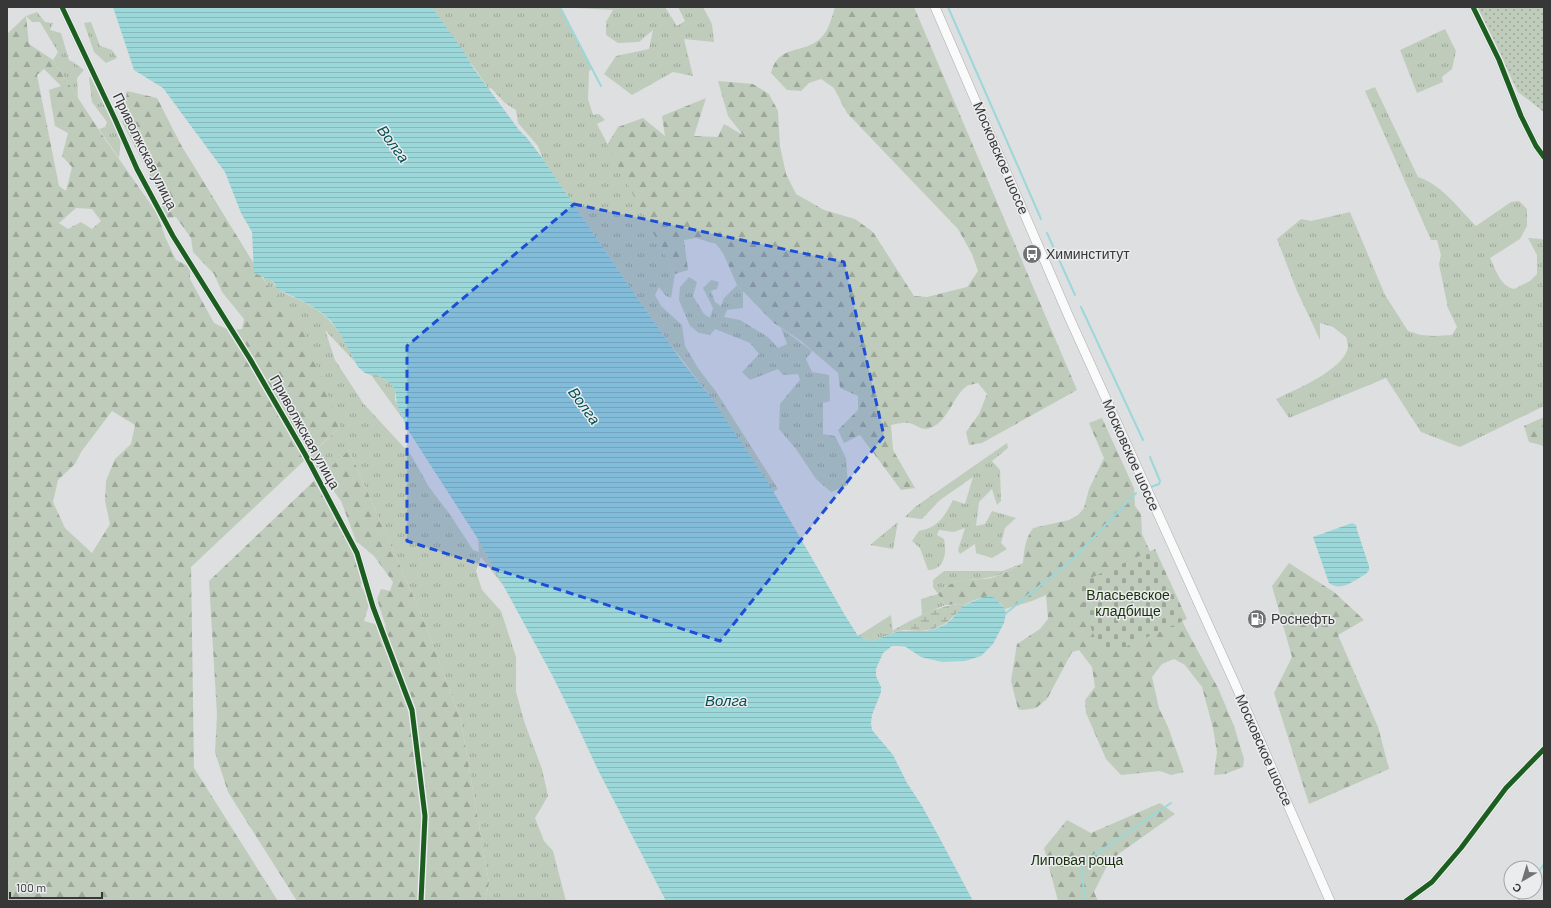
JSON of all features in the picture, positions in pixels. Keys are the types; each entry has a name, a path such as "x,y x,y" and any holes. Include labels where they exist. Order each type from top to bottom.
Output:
{"main road":[{"name":"Московское шоссе","path":"935,7 1069,317 1236,686 1330,901"}],"street":[{"name":"Приволжская улица","path":"62,7 137,169 173,236 250,359 278,407 305,454 357,553 373,607 412,710 425,816 421,901"},
{"path":"1473,7 1498,60 1521,116 1536,146 1544,157"},
{"path":"1406,901 1432,882 1461,848 1506,788 1544,749"}],"highlighted area":[{"path":"574,204 844,262 884,436 720,641 407,541 407,346"}],"green space":[{"path":"432,7 560,7 592,69 589,71 588,99 593,115 599,114 605,120 597,124 675,274 671,298 666,296 659,287 655,295 661,306 682,325 685,346 698,368 717,393 778,489 773,492 710,396 669,343 629,286 543,159 538,146 518,123 516,110 505,103 491,88 489,89"},
{"path":"574,7 665,7 677,26 685,21 678,7 703,7 712,24 714,42 684,39 693,76 673,72 632,95 604,74 616,56 649,49 653,30 639,42 618,43 606,35 606,22 613,10"},
{"path":"835,7 914,7 1077,390 982,443 969,445 966,432 979,414 987,394 978,383 969,385 959,394 947,414 937,425 927,429 907,423 891,425 893,450 915,488 901,490 860,435 844,443 838,430 858,410 858,396 840,388 838,373 801,341 774,323 737,285 723,253 716,244 696,238 684,240 688,270 675,274 607,145 618,127 643,118 665,136 662,116 706,98 694,136 718,137 724,124 743,135 728,116 718,81 753,84 769,94 778,111 780,146 786,174 796,194 824,210 855,219 873,232 914,296 927,297 967,287 978,271 972,254 958,229 847,113 834,88 821,79 809,83 801,91 787,90 771,73 780,57 786,53 814,43 824,35"},
{"path":"1477,7 1544,7 1544,112 1518,92"},
{"path":"37,12 45,22 53,23 50,30 61,33 69,60 84,70 77,78 78,98 53,60 58,52 40,22 32,22 26,16"},
{"path":"26,16 29,44 53,60 103,136 154,209 165,204 122,122 127,91 157,98 181,145 267,285 301,322 340,427 191,567 194,768 278,901 7,901 7,34","holes":["44,69 61,86 49,90 55,126 68,133 62,156 72,167 66,191 59,186 37,75","76,208 92,209 101,221 92,229 81,222 68,229 59,223","176,217 191,238 193,252 214,274 222,292 244,319 242,329 229,330 214,323 190,279 190,267 176,260 159,219","112,411 135,425 131,444 115,459 106,481 105,501 110,524 92,553 65,528 53,502 58,480 75,464 81,452"]},
{"path":"91,22 100,46 112,50 117,58 106,63 94,52 84,23"},
{"path":"1445,29 1456,51 1452,69 1442,77 1443,82 1417,93 1400,50"},
{"path":"89,77 94,78 121,138 119,158 99,129 105,127 107,122 92,102"},
{"path":"1375,87 1418,177 1426,180 1442,191 1476,226 1511,202 1519,201 1527,209 1527,226 1520,239 1490,258 1499,277 1505,285 1514,289 1530,281 1537,274 1537,255 1528,238 1542,239 1544,242 1544,406 1460,447 1421,432 1386,378 1289,418 1276,399 1329,371 1345,355 1348,347 1346,337 1333,327 1320,323 1320,340 1297,291 1277,239 1301,219 1311,221 1350,212 1385,295 1408,331 1421,335 1452,335 1457,327 1448,308 1439,264 1441,255 1437,240 1431,240 1365,91"},
{"path":"263,277 274,282 274,285 282,291 317,310 331,322 342,337 355,362 325,330 335,360 363,403 411,455 429,487 451,516 473,550 479,552 478,539 506,589 481,557 476,571 482,590 501,611 516,657 516,692 525,724 542,769 548,796 535,818 544,841 553,851 566,901 485,901 489,883 461,721 425,623 349,450 322,475 310,456 340,427"},
{"path":"689,277 697,282 693,296 704,314 710,318 713,308 703,288 711,280 719,282 717,289 711,291 715,302 721,306 724,298 737,285 743,291 743,308 727,310 724,317 740,320 768,337 778,348 787,344 781,328 812,351 806,359 812,372 829,375 830,401 823,403 823,434 835,436 846,458 848,485 831,492 816,479 796,449 779,429 780,404 800,380 798,374 783,375 778,369 750,380 742,372 759,354 750,343 715,329 710,335 699,333 690,326 679,300 680,287"},
{"path":"371,375 377,375 390,383 395,390 395,400 403,419"},
{"path":"1544,417 1544,446 1529,442 1524,426"},
{"path":"1102,418 1134,488 1135,506 1141,514 1142,534 1186,629 1218,688 1234,726 1244,759 1243,767 1225,774 1214,775 1217,752 1213,728 1202,687 1185,665 1174,659 1162,664 1152,677 1159,708 1168,727 1184,772 1171,775 1160,771 1121,775 1106,759 1086,713 1085,700 1095,687 1092,667 1079,650 1072,652 1047,699 1036,708 1022,710 1018,709 1011,681 1017,644 1040,629 1048,619 1046,595 1005,609 996,600 986,597 980,598 963,606 960,604 945,605 938,594 951,584 963,580 991,578 1003,574 1023,563 1024,550 1030,532 1033,528 1069,520 1078,515 1084,508 1089,489 1104,458 1089,423"},
{"path":"1007,443 1008,448 992,461 1000,470 1001,501 997,505 992,489 979,502 976,526 985,524 992,511 1016,518 1005,528 1001,543 1007,549 992,558 976,553 975,544 960,554 958,550 965,528 954,532 939,530 937,535 944,539 945,544 944,559 938,567 928,570 920,548 912,541 919,531 936,524 944,516 953,500 965,504 973,477 940,500 922,519 905,517 915,507"},
{"path":"349,450 425,623 461,721 489,883 485,901 297,901 228,792 215,752 217,715 209,581 316,479 353,549 363,579 361,586 370,602 364,621 386,627 377,599 381,589 390,591 393,582 374,556 356,541 341,501 322,475"},
{"path":"898,522 893,549 870,545"},
{"name":"Власьевское кладбище","path":"1155,549 1187,619 1123,648 1099,649 1075,585"},
{"path":"1023,563 995,576 950,584 938,594 933,587 933,580 944,571 1003,571"},
{"path":"1289,563 1334,592 1364,620 1338,635 1378,727 1389,769 1309,804 1274,693 1292,657 1272,586"},
{"path":"938,594 945,605 922,615 921,599"},
{"path":"960,604 963,606 958,612 949,621 939,627 918,631 902,630 876,640 927,613 937,609"},
{"path":"891,615 893,633 872,641 858,636"},
{"name":"Липовая роща","path":"1160,803 1175,814 1110,860 1094,892 1098,901 1058,901 1044,848 1067,820 1091,833"}],"water":[{"name":"Волга","path":"113,7 432,7 464,52 474,69 519,130 543,159 683,363 710,396 769,484 858,636 872,641 899,631 926,631 938,628 952,619 963,606 983,597 989,596 995,598 1005,609 1006,613 1004,623 993,644 981,656 965,661 942,662 921,657 906,647 892,646 883,653 876,669 876,676 881,687 881,692 872,715 872,730 893,755 973,901 666,901 598,770 551,673 478,539 408,430 397,405 395,390 390,383 377,375 365,373 358,367 340,334 331,321 322,313 310,305 276,288 274,282 254,273 252,232 241,213 225,172 163,88 134,70"},
{"path":"1352,523 1356,525 1369,570 1366,574 1348,584 1343,586 1334,585 1329,583 1313,537"}],"waterway":[{"path":"560,7 601,86"},
{"path":"948,7 1041,219"},
{"path":"1047,233 1075,295"},
{"path":"1081,307 1143,440"},
{"path":"1150,457 1160,481 1159,484 1151,487"},
{"path":"1005,614 1073,559 1136,493"},
{"path":"1085,901 1081,864 1171,803"}],"cycle path":[{"path":"62,7 137,169 173,236 250,359 305,454 357,553 373,607 412,710 425,816 421,901"},
{"path":"1473,7 1499,60 1521,116 1536,146 1544,157"},
{"path":"1406,901 1432,882 1461,848 1506,788 1544,749"}],"place":[{"name":"Химинститут","path":"1032,254"},
{"name":"Роснефть","path":"1257,619"}]}
